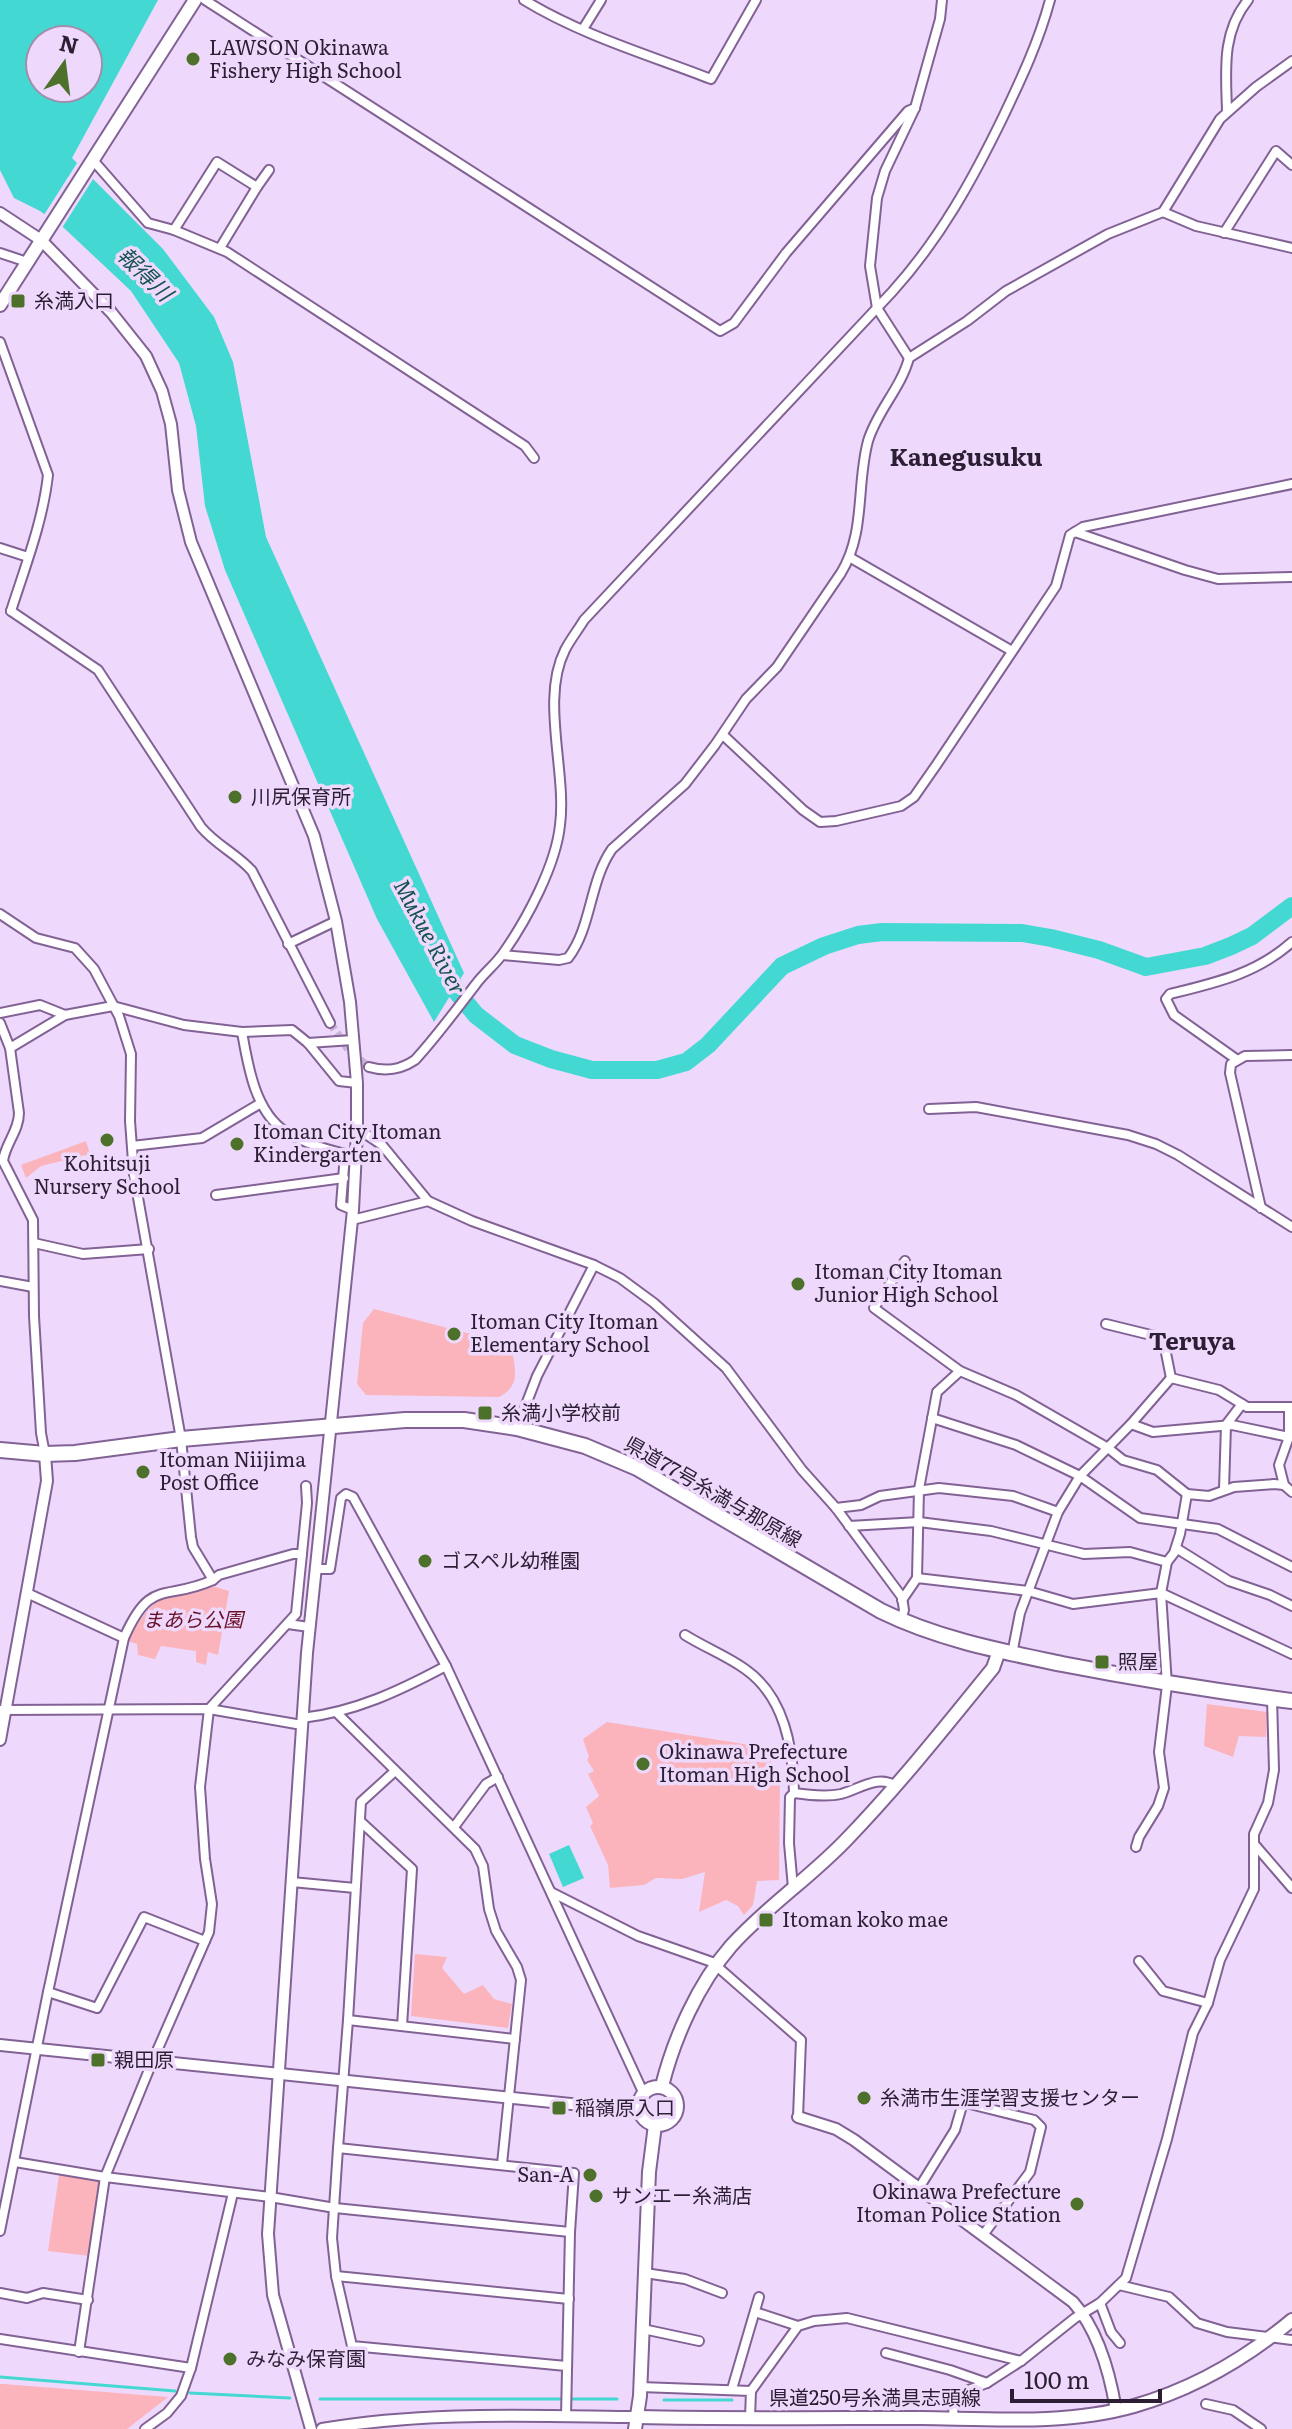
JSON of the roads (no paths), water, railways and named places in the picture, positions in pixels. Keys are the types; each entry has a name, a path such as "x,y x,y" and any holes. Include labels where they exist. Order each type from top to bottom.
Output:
{"main road":[{"path":"0,305 195,0"},
{"name":"県道77号糸満与那原線","path":"0,1450 45,1454 332,1425 434,1419 517,1428 585,1446 625,1462 901,1621 922,1630 1006,1652 1167,1685 1292,1701"},
{"path":"662,2086 679,2036 716,1966 733,1945 844,1842 896,1786 1006,1652"},
{"path":"662,2086 673,2093 676,2112 668,2122 655,2125 645,2120 639,2111 643,2092 662,2086"},
{"path":"636,2423 649,2172 655,2125"},
{"name":"県道250号糸満具志頭線","path":"636,2423 750,2418 1083,2416 1116,2410 1192,2386 1232,2365 1292,2320"}],"street":[{"path":"205,0 720,331 734,323 805,230 908,111 915,108"},
{"path":"524,0 583,29 711,79 756,0"},
{"path":"583,29 601,0"},
{"path":"909,358 877,308 870,266 877,198 885,171 915,108 940,19 942,0"},
{"path":"369,1067 390,1070 405,1067 415,1060 487,970 503,955 545,877 557,847 562,804 555,702 557,675 564,652 584,620 904,279 937,236 973,177 1032,57 1050,0"},
{"path":"1227,111 1225,54 1234,20 1248,0"},
{"path":"503,955 559,960 568,958 580,939 604,861 612,849 685,784 746,699 777,667 851,558 858,527 863,461 869,437 905,372 909,358 1006,291 1108,234 1163,212 1212,129 1227,111 1292,61"},
{"path":"1224,233 1276,151 1292,165"},
{"path":"174,230 217,162 257,187"},
{"path":"90,163 148,223 220,248 512,437 525,446 534,458"},
{"path":"220,248 269,170"},
{"path":"1163,212 1196,226 1292,248"},
{"path":"0,213 41,240 131,334 146,356 162,391 171,424 178,490 191,542 314,836 336,921 350,1002 357,1083 352,1215 309,1627 268,2234 273,2295 311,2429"},
{"path":"0,253 27,262"},
{"path":"0,342 48,475 46,495 11,611"},
{"path":"723,735 803,810 820,822 901,806 914,797 1056,586 1067,541 1075,532 1083,527 1292,484"},
{"path":"1075,532 1218,579 1292,577"},
{"path":"0,548 28,557"},
{"path":"851,558 1012,651"},
{"path":"0,613 11,611 98,670 201,827 252,871 330,1023"},
{"path":"0,914 36,938 75,948 94,969 119,1016 131,1054 134,1175 181,1439 193,1547 213,1580"},
{"path":"288,944 336,921"},
{"path":"1236,1059 1174,1015 1166,999 1170,994 1250,971 1292,942"},
{"path":"0,1013 40,1005 65,1015"},
{"path":"10,1048 65,1015 113,1006 184,1025 242,1032 292,1030 308,1043 339,1081 357,1083"},
{"path":"0,1023 10,1048 19,1121 3,1161 33,1220 33,1287 47,1481 3,1709 0,1740"},
{"path":"242,1032 248,1066 261,1103 285,1132 345,1154 341,1205 352,1215"},
{"path":"308,1043 353,1040"},
{"path":"1261,1208 1230,1073 1231,1064 1236,1059 1253,1055 1292,1055"},
{"path":"132,1146 202,1138 261,1103"},
{"path":"929,1109 976,1107 1128,1135 1178,1155 1292,1227"},
{"path":"357,1132 382,1145 428,1201 620,1278 705,1347 726,1368 802,1470 836,1508 902,1600 904,1610 901,1621"},
{"path":"216,1195 344,1178"},
{"path":"352,1215 428,1201"},
{"path":"34,1243 83,1254 149,1249"},
{"path":"905,1261 874,1308 960,1371 1016,1395 1108,1448 1123,1460 1157,1470 1187,1494 1209,1496 1224,1489 1253,1484 1288,1488 1279,1465 1290,1437 1291,1407 1247,1407 1219,1390 1171,1378"},
{"path":"517,1428 537,1376 594,1265"},
{"path":"0,1281 33,1287"},
{"path":"1106,1324 1163,1338 1171,1378"},
{"path":"902,1600 917,1578 919,1489 937,1392 960,1371"},
{"path":"1006,1652 1058,1512 1080,1476 1171,1378"},
{"path":"1224,1489 1226,1425 1242,1404"},
{"path":"932,1418 1016,1445 1080,1476 1140,1518 1218,1529 1292,1567"},
{"path":"1131,1424 1153,1432 1226,1425 1290,1437"},
{"path":"79,2352 105,2177 209,1932 212,1904 200,1787 209,1709 296,1614 306,1486"},
{"path":"836,1508 861,1505 880,1496 919,1489 964,1489 1013,1496 1058,1512"},
{"path":"315,1569 330,1569 341,1498 346,1494 353,1497 446,1666 643,2092"},
{"path":"1136,1847 1164,1788 1159,1752 1167,1685 1161,1593 1167,1562 1176,1548 1182,1526 1187,1494"},
{"path":"849,1526 919,1522 991,1531 1084,1554 1130,1552 1167,1562"},
{"path":"1176,1548 1229,1581 1292,1606"},
{"path":"0,2229 124,1638 135,1615 160,1592 199,1587 231,1572 302,1554"},
{"path":"917,1578 1028,1591 1073,1604 1161,1593 1292,1654"},
{"path":"27,1593 124,1638"},
{"path":"288,1624 309,1627"},
{"path":"685,1635 745,1669 774,1700 785,1723 791,1747 794,1793 790,1797 789,1843 793,1889"},
{"path":"3,1709 209,1709 302,1722 338,1714 396,1693 446,1666"},
{"path":"953,2419 954,2399 958,2394 987,2383 1021,2361 1082,2312 1100,2303 1126,2278 1193,2033 1208,2003 1220,1960 1254,1889 1254,1834 1268,1803 1274,1770 1272,1698"},
{"path":"338,1714 475,1849 483,1866 489,1909 496,1931 521,1980 502,2164"},
{"path":"395,1771 361,1802 332,2238 336,2276 352,2346 566,2366"},
{"path":"454,1827 486,1784 498,1777"},
{"path":"794,1793 837,1795 880,1780 888,1780 896,1786"},
{"path":"361,1822 412,1869 402,2026"},
{"path":"1254,1845 1292,1888"},
{"path":"292,1882 355,1888"},
{"path":"550,1892 638,1936 716,1966 801,2040 798,2117 836,2129 1061,2291 1082,2312 1098,2345 1116,2410"},
{"path":"48,1992 97,2008 144,1917 205,1941"},
{"path":"1139,1961 1163,1991 1208,2003"},
{"path":"348,2020 515,2039"},
{"path":"0,2045 639,2111"},
{"path":"919,2188 955,2130 962,2106 966,2103 1034,2120 1041,2127 1030,2172 983,2235"},
{"path":"338,2148 574,2173 566,2417"},
{"path":"15,2162 335,2208 570,2232"},
{"path":"145,2429 167,2413 181,2396 191,2368 233,2193"},
{"path":"645,2273 685,2279 722,2293"},
{"path":"336,2276 569,2299"},
{"path":"1119,2285 1169,2297 1197,2323 1227,2332 1292,2340"},
{"path":"0,2293 27,2298 43,2293 88,2300"},
{"path":"732,2389 759,2297"},
{"path":"1100,2303 1111,2332 1120,2343"},
{"path":"755,2312 798,2326 847,2318 1021,2361"},
{"path":"750,2418 751,2391 798,2326"},
{"path":"643,2329 699,2341"},
{"path":"0,2339 191,2368"},
{"path":"886,2353 987,2383"},
{"path":"640,2387 751,2391"},
{"path":"1206,2404 1233,2410 1261,2429"},
{"path":"322,2429 425,2418 566,2417 636,2423"}],"water":[{"name":"報得川","path":"0,0 158,0 104,99 104,24 24,24 24,104 101,104 72,158 163,249 214,317 233,362 266,537 464,973 434,1022 377,919 225,570 205,506 196,426 179,363 131,291 64,228 14,198 0,170"},
{"path":"569,1845 584,1878 563,1887 549,1854"}],"waterway":[{"name":"Mukue River","path":"443,966 456,991 476,1015 515,1045 592,1070 657,1070 686,1062 708,1045 782,966 824,946 858,935 882,932 1022,933 1099,950 1146,967 1205,956 1231,946 1252,936 1292,906"},
{"path":"0,2377 175,2391"},
{"path":"190,2393 290,2398"},
{"path":"320,2399 560,2399"},
{"path":"572,2399 617,2399"},
{"path":"664,2400 732,2400"},
{"path":"802,2400 938,2400"}],"tunnel":[{"path":"330,1023 350,1052 369,1067"}],"place":[{"name":"LAWSON Okinawa Fishery High School","path":"193,59"},
{"name":"糸満入口","path":"18,301"},
{"name":"川尻保育所","path":"235,797"},
{"name":"Kohitsuji Nursery School","path":"107,1140"},
{"name":"Itoman City Itoman Kindergarten","path":"237,1144"},
{"name":"Itoman City Itoman Junior High School","path":"798,1284"},
{"name":"Itoman City Itoman Elementary School","path":"454,1334"},
{"name":"糸満小学校前","path":"485,1413"},
{"name":"Itoman Niijima Post Office","path":"143,1472"},
{"name":"ゴスペル幼稚園","path":"425,1561"},
{"name":"照屋","path":"1102,1662"},
{"name":"Okinawa Prefecture Itoman High School","path":"643,1764"},
{"name":"Itoman koko mae","path":"766,1920"},
{"name":"親田原","path":"98,2060"},
{"name":"糸満市生涯学習支援センター","path":"864,2098"},
{"name":"稲嶺原入口","path":"559,2108"},
{"name":"San-A","path":"590,2175"},
{"name":"サンエー糸満店","path":"596,2196"},
{"name":"Okinawa Prefecture Itoman Police Station","path":"1077,2204"},
{"name":"みなみ保育園","path":"230,2359"}],"district":[{"name":"Kanegusuku","path":"966,458"},
{"name":"Teruya","path":"1192,1342"}],"park label":[{"name":"まあら公園","path":"193,1620"}]}
